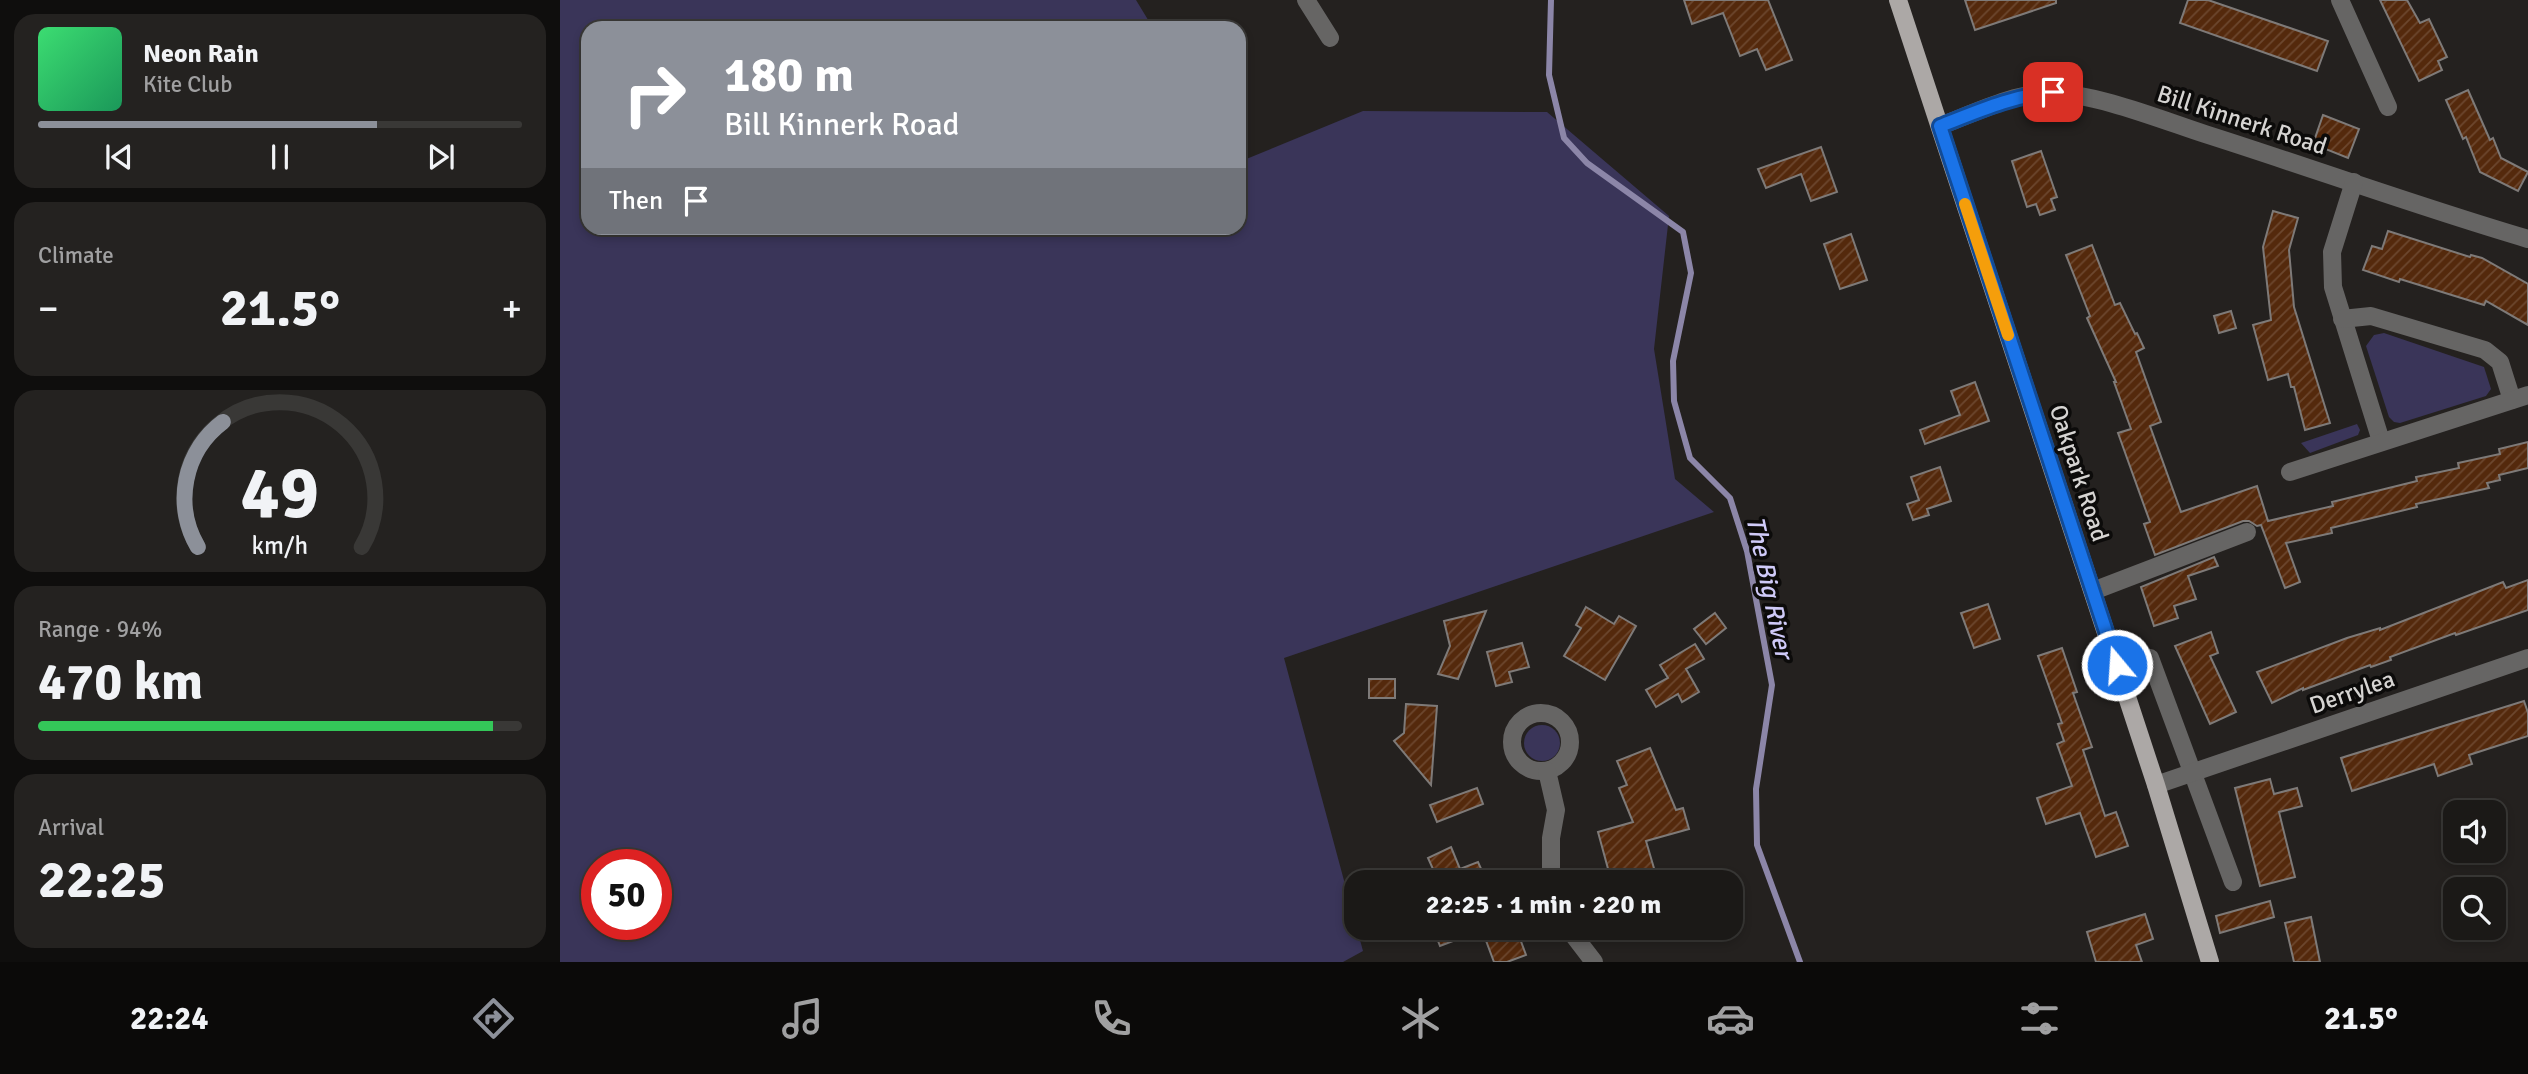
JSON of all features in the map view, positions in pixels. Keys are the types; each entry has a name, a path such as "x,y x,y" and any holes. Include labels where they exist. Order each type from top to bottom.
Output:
{"main road":[{"name":"Oakpark Road","path":"1898,0 2156,785 2210,962"}],"street":[{"path":"1306,0 1330,38"},
{"path":"2337,1 2388,107"},
{"name":"Bill Kinnerk Road","path":"1940,126 2037,93 2053,92 2087,97 2528,239"},
{"path":"2354,182 2332,252 2333,287 2381,441"},
{"path":"2290,472 2520,397 2500,362 2485,350 2371,316 2342,319"},
{"path":"2093,591 2248,532"},
{"path":"2150,658 2233,882"},
{"name":"Derrylea","path":"2156,785 2528,658"},
{"path":"1547,771 1556,810 1551,838 1551,870"},
{"path":"1577,940 1594,962"}],"shaded area":[{"path":"560,0 1136,0 1149,21 581,21 581,235 1246,235 1246,159 1363,111 1547,112 1669,216 1654,349 1675,479 1714,512 1284,658 1344,881 1344,940 1360,940 1363,951 1343,962 560,962"},
{"path":"2384,333 2484,367 2491,389 2486,396 2400,423 2394,422 2389,417 2366,346 2374,335"},
{"path":"2357,424 2360,430 2358,435 2310,453 2301,443"},
{"path":"1542,725 1555,730 1560,743 1555,756 1542,761 1529,756 1524,743 1529,730"}],"building":[{"path":"1684,0 1768,0 1792,60 1766,70 1757,49 1740,56 1723,13 1692,24"},
{"path":"1965,0 2056,0 2056,3 1975,30"},
{"path":"2188,0 2208,0 2328,41 2317,71 2180,23"},
{"path":"2380,0 2407,0 2420,23 2429,19 2447,57 2438,61 2442,70 2419,81"},
{"path":"2468,90 2501,158 2528,172 2518,191 2480,172 2466,137 2463,139 2446,100"},
{"path":"2323,115 2359,129 2348,158 2313,144"},
{"path":"1821,147 1837,192 1811,201 1801,174 1766,188 1758,169"},
{"path":"2041,151 2057,197 2051,199 2055,210 2040,215 2036,204 2027,207 2012,161"},
{"path":"2273,211 2298,218 2289,250 2294,307 2330,423 2305,430 2288,374 2268,380 2253,325 2271,320 2263,247"},
{"path":"2388,231 2470,257 2482,258 2528,284 2528,325 2486,301 2484,305 2363,270 2372,246 2382,249"},
{"path":"1851,234 1867,280 1840,289 1824,244"},
{"path":"2092,245 2115,305 2120,303 2144,348 2136,352 2161,422 2150,426 2181,512 2257,486 2268,521 2333,506 2332,502 2417,481 2416,477 2459,468 2458,463 2500,454 2499,449 2528,442 2528,468 2499,475 2500,480 2487,483 2489,488 2416,504 2417,507 2331,528 2332,533 2286,543 2300,582 2285,588 2261,525 2257,526 2249,521 2155,555 2144,524 2150,522 2118,433 2131,429 2116,382 2087,318 2090,316 2066,255"},
{"path":"2231,311 2236,328 2219,333 2214,316"},
{"path":"1975,382 1989,421 1925,444 1920,430 1960,415 1951,391"},
{"path":"1940,467 1951,501 1927,509 1929,515 1913,520 1907,504 1919,500 1911,477"},
{"path":"2214,557 2218,566 2188,576 2196,599 2174,606 2178,618 2154,626 2141,587"},
{"path":"2528,580 2528,610 2456,635 2455,633 2390,657 2391,660 2371,667 2370,665 2303,688 2272,703 2257,672 2347,638 2380,630 2503,582 2506,588"},
{"path":"1988,604 2000,639 1974,648 1961,613"},
{"path":"1586,607 1614,624 1619,616 1636,626 1605,680 1564,656 1581,628 1576,625"},
{"path":"1486,611 1458,679 1438,674 1450,646 1444,621"},
{"path":"1715,613 1726,628 1706,644 1694,629"},
{"path":"2211,632 2218,653 2210,656 2236,712 2210,724 2175,646"},
{"path":"1522,643 1529,667 1509,672 1512,682 1496,686 1487,652"},
{"path":"1695,644 1704,659 1686,669 1699,692 1682,702 1678,694 1656,707 1646,690 1668,678 1660,665"},
{"path":"2062,648 2077,692 2073,693 2092,747 2083,750 2105,816 2116,812 2128,846 2096,857 2080,813 2046,824 2037,798 2072,786 2057,744 2064,741 2058,724 2062,723 2038,656"},
{"path":"1369,679 1395,679 1395,698 1369,698"},
{"path":"2524,701 2528,713 2528,736 2469,755 2472,764 2438,776 2434,764 2352,791 2341,758"},
{"path":"1406,704 1437,706 1431,785 1394,741 1404,733"},
{"path":"1650,748 1676,810 1683,808 1689,829 1646,841 1654,870 1608,870 1598,832 1633,822 1619,788 1627,785 1617,761"},
{"path":"2270,779 2274,794 2297,788 2302,806 2279,812 2295,877 2260,886 2235,788"},
{"path":"1477,788 1483,804 1437,822 1430,805"},
{"path":"1451,847 1460,869 1478,862 1482,870 1431,870 1433,869 1428,858"},
{"path":"2270,901 2274,917 2220,933 2216,916"},
{"path":"2145,914 2153,939 2136,945 2142,962 2096,962 2087,932"},
{"path":"2311,917 2320,962 2294,962 2285,923"},
{"path":"1438,940 1456,940 1440,946"},
{"path":"1486,940 1520,940 1526,955 1507,962 1494,962"}],"waterway":[{"name":"The Big River","path":"1551,0 1549,75 1564,138 1587,163 1683,232 1691,273 1673,361 1674,401 1690,458 1730,498 1747,551 1772,685 1756,789 1757,845 1800,962"}],"slow traffic":[{"path":"1965,204 2008,335"}],"route":[{"path":"2053,92 2037,93 2005,102 1940,126 2117,665"}]}
